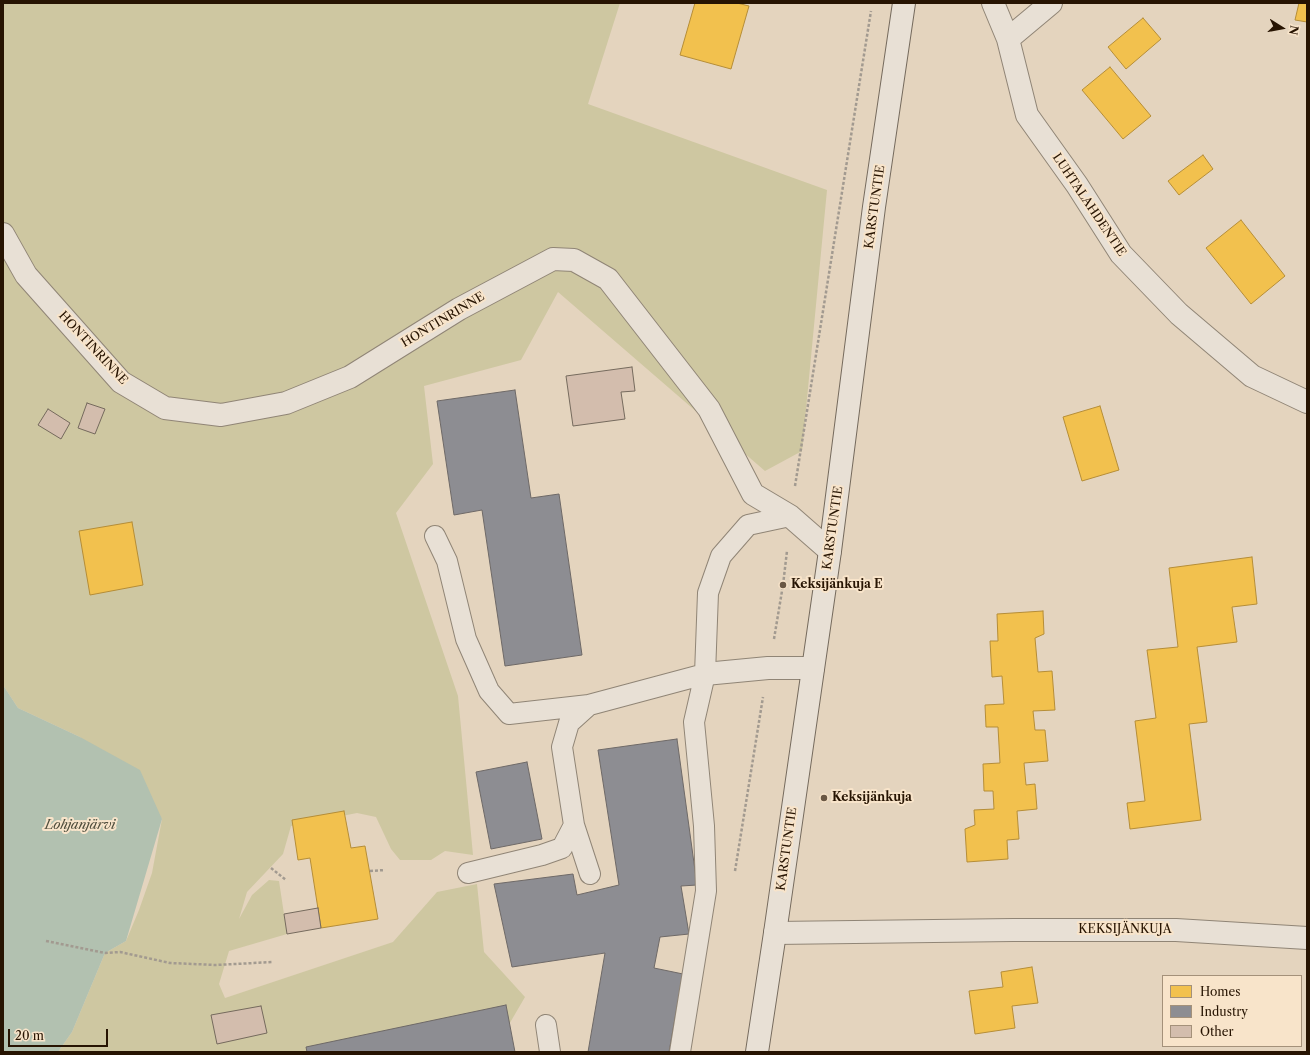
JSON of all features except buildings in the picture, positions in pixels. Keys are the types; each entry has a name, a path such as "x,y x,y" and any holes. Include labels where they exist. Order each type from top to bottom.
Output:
{"street":[{"name":"KARSTUNTIE","path":"757,1052 830,551 873,214 904,3"},
{"name":"LUHTALAHDENTIE","path":"993,3 1008,39 1027,115 1077,185 1121,254 1179,314 1252,376 1307,402"},
{"path":"1008,39 1051,3"},
{"name":"HONTINRINNE","path":"3,234 26,275 121,382 164,408 221,415 286,403 350,377 459,309 553,259 574,260 608,279 709,409 753,494 790,516 830,551"},
{"path":"705,674 768,668 813,668"},
{"name":"KEKSIJÄNKUJA","path":"775,933 1013,930 1176,930 1307,938"}],"lane":[{"path":"680,1052 706,891 704,826 694,722 705,674 708,593 721,556 748,525 790,516"},
{"path":"435,536 447,561 466,639 489,690 509,714 589,705 705,674"},
{"path":"589,705 569,723 562,747 574,825 590,874"},
{"path":"468,873 542,855 562,848 574,825"},
{"path":"546,1025 550,1052"}],"path":[{"path":"271,868 286,880"},
{"path":"370,871 385,870"},
{"path":"46,941 105,953 120,952 170,963 216,965 273,962"}],"shaded area":[{"path":"3,3 620,3 588,104 827,190 802,451 765,471 558,292 521,360 424,386 433,464 396,513 458,696 473,855 445,851 431,860 400,860 391,849 376,817 357,813 291,826 283,854 247,892 239,919 252,895 269,880 279,881 287,934 229,951 219,984 225,998 393,942 437,892 477,884 484,952 525,997 504,1033 374,1052 58,1052 72,1032 105,953 126,941 152,873 162,819 80,737 18,708 3,685"}],"water":[{"name":"Lohjanjärvi","path":"3,685 18,708 80,737 140,770 162,819 126,941 105,953 72,1032 58,1052 3,1052"}],"place":[{"name":"Keksijänkuja E","path":"783,585"},
{"name":"Keksijänkuja","path":"824,798"}]}
